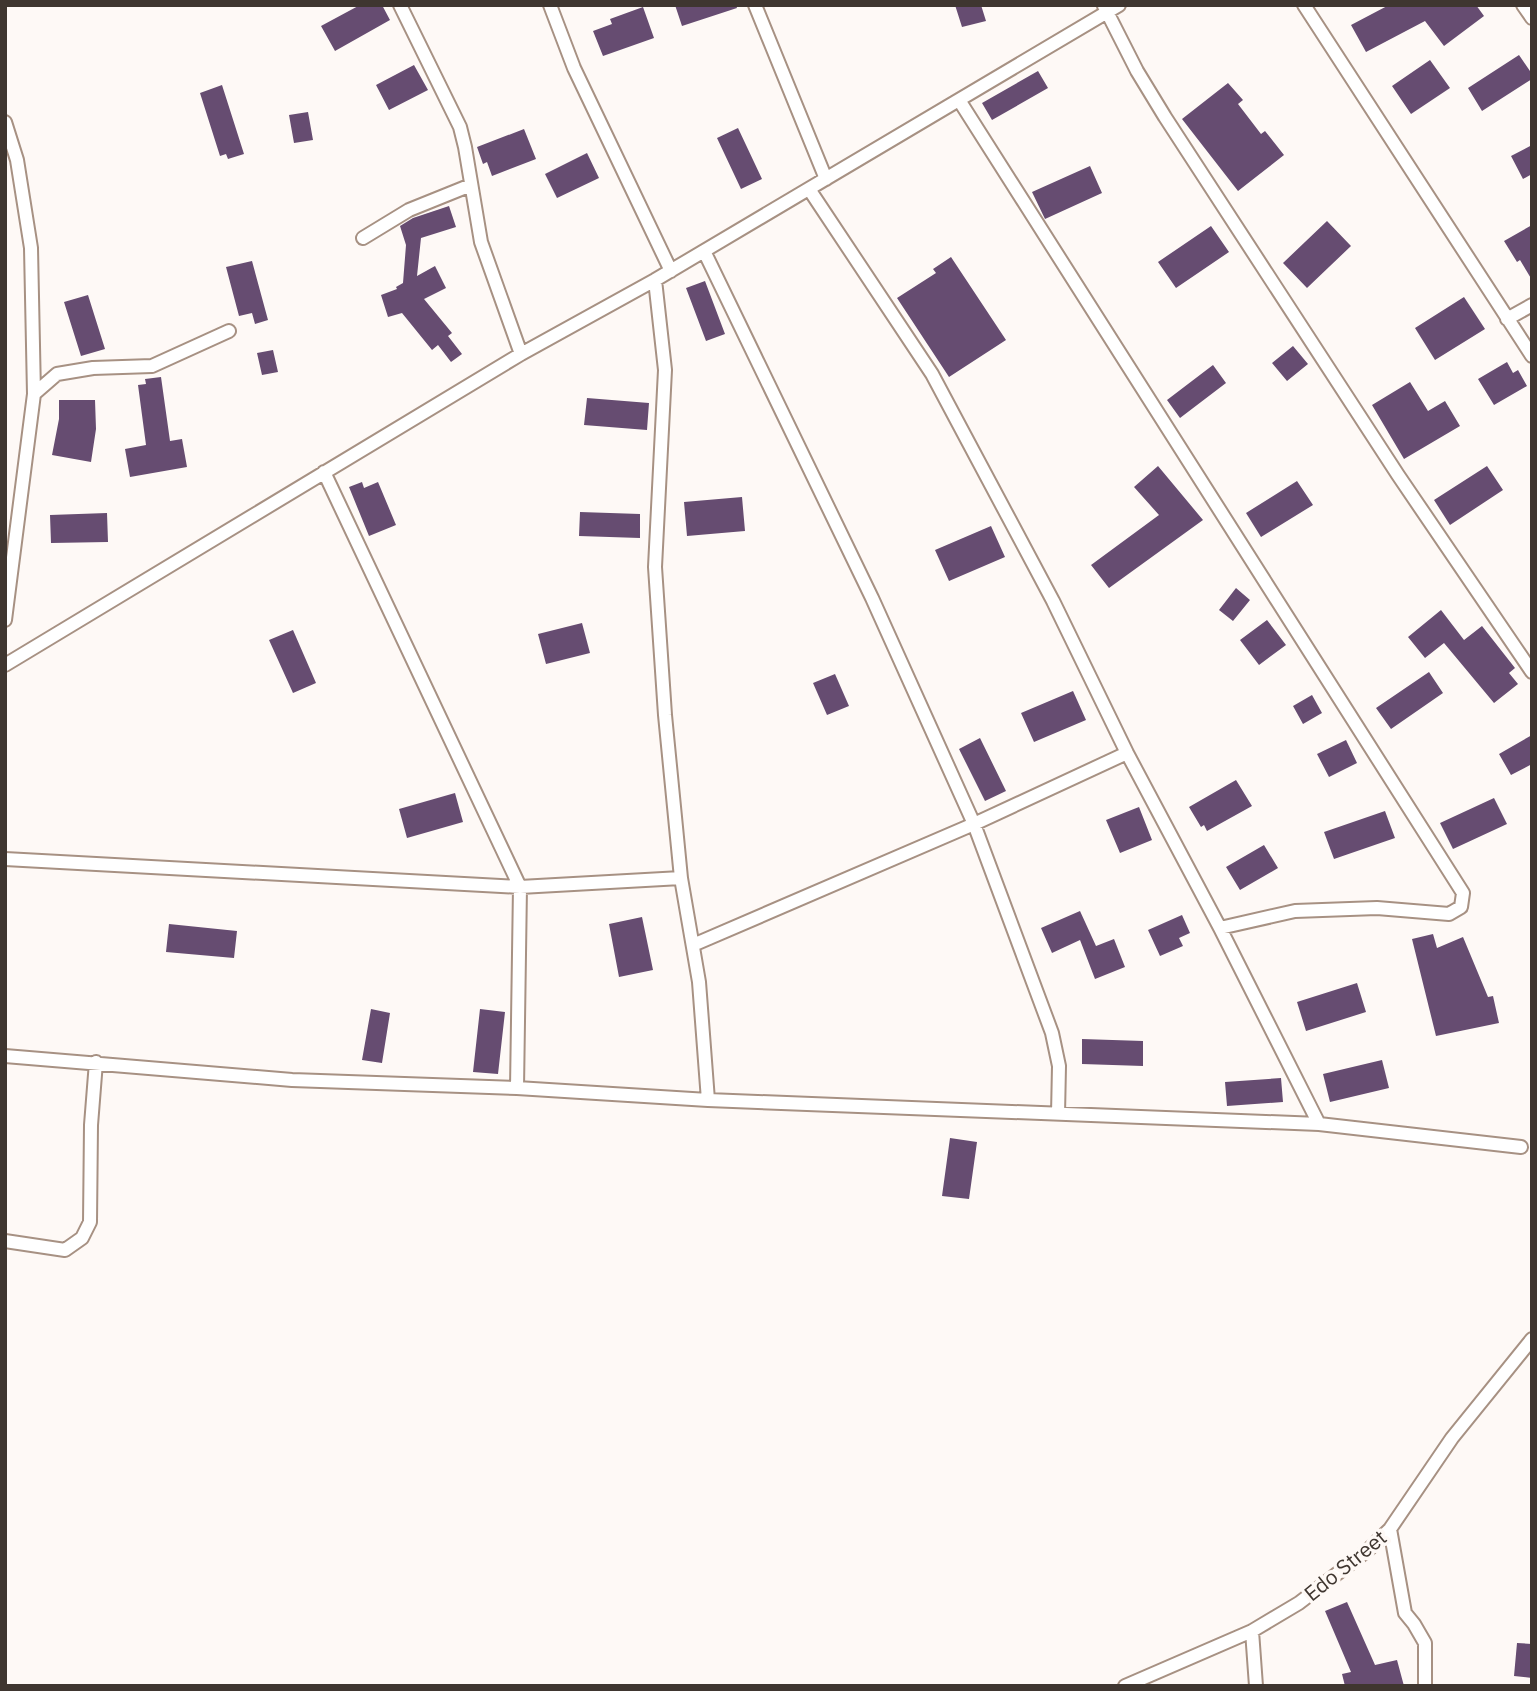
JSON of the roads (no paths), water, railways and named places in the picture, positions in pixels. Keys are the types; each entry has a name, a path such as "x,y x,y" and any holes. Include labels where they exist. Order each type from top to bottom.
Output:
{"street":[{"path":"400,5 460,128 466,147 481,242 521,354"},
{"path":"550,5 574,68 671,271"},
{"path":"755,5 826,179"},
{"path":"5,665 521,354 671,271 959,100 1105,9 1119,5"},
{"path":"1304,5 1532,356"},
{"path":"1522,5 1532,19"},
{"path":"1105,9 1137,71 1172,128 1398,475 1532,671"},
{"path":"959,100 1463,893 1461,907 1449,914 1377,908 1295,911 1220,928"},
{"path":"5,122 31,248 34,394 5,620"},
{"path":"363,238 409,209 471,185"},
{"path":"809,188 932,374 1053,601 1127,753 1320,1124"},
{"path":"704,251 872,597 974,824 1052,1033 1059,1066 1058,1114"},
{"path":"655,280 665,370 655,567 665,715 681,878 699,982 708,1100"},
{"path":"1507,319 1532,305"},
{"path":"34,394 58,374 93,368 152,366 229,331"},
{"path":"324,472 520,887 517,1088"},
{"path":"693,944 974,824 1127,753"},
{"path":"5,859 520,887 681,878"},
{"path":"5,1056 292,1080 517,1088 708,1100 1320,1124 1521,1147"},
{"path":"5,1241 65,1250 82,1238 90,1222 91,1125 96,1062"},
{"name":"Edo Street","path":"1125,1686 1251,1631 1299,1603 1368,1550 1390,1529 1452,1438 1532,1339"},
{"path":"1390,1529 1405,1613 1425,1643 1425,1686"},
{"path":"1251,1631 1256,1686"}]}
